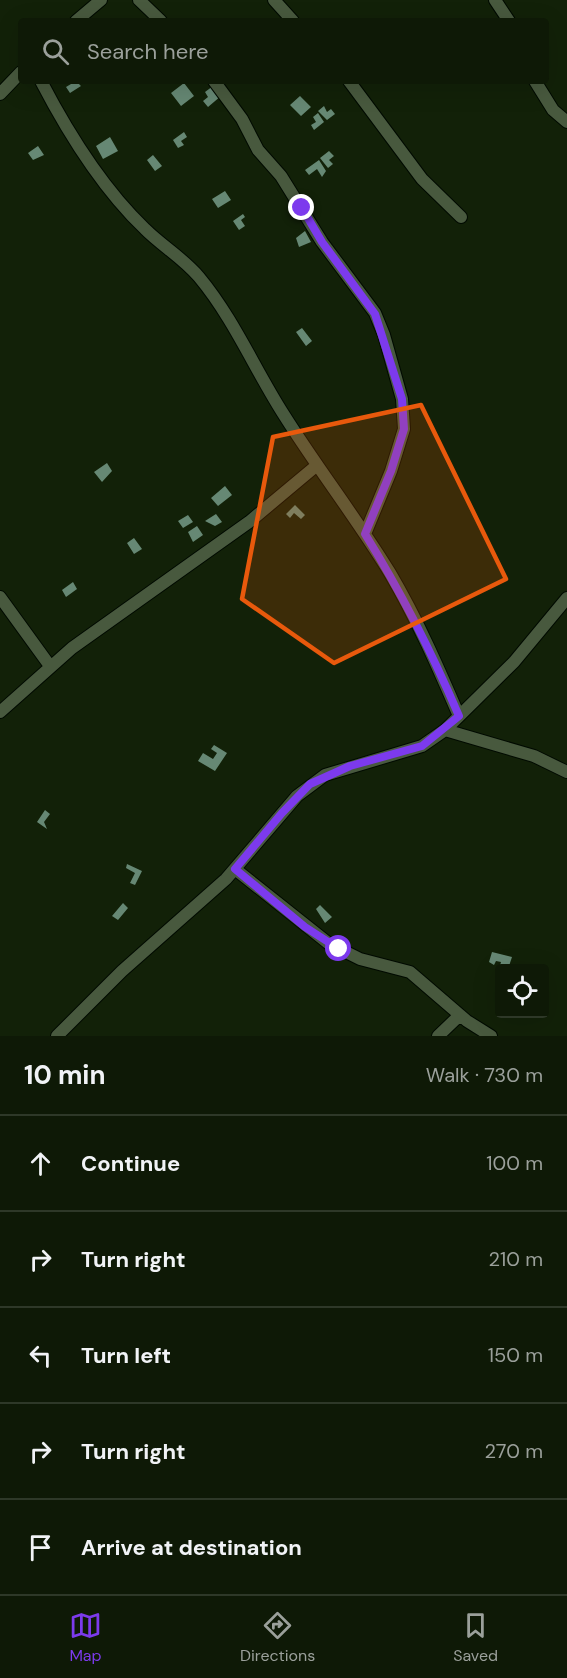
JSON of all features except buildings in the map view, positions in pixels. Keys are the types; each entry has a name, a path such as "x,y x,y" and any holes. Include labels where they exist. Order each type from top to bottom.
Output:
{"street":[{"path":"80,18 101,0"},
{"path":"139,0 158,18"},
{"path":"274,0 290,18"},
{"path":"495,0 507,18"},
{"path":"0,94 18,75"},
{"path":"43,84 63,124 123,205 145,229 200,277 246,346 267,389 316,466 365,534 391,575 428,646 459,716"},
{"path":"216,84 242,119 258,150 287,184 322,242 375,314 384,335 402,399 404,429 391,471 365,534"},
{"path":"351,84 422,180 461,217"},
{"path":"537,84 553,110 567,122"},
{"path":"0,712 50,666 249,522 316,466"},
{"path":"0,597 50,666"},
{"path":"57,1036 122,971 235,869 282,813 310,784 350,766 422,746 445,730 514,662 567,598"},
{"path":"445,730 534,756 567,772"},
{"path":"235,869 328,943 360,959 410,972 460,1015 491,1036"},
{"path":"438,1036 460,1015"}],"highlighted area":[{"path":"421,405 506,579 334,663 242,599 273,437"}],"route":[{"path":"302,208 322,242 375,314 384,335 402,399 404,429 391,471 365,534 391,575 433,657 459,716 445,730 422,746 350,766 325,775 310,784 282,813 235,869 255,883 305,927 339,949"}]}
